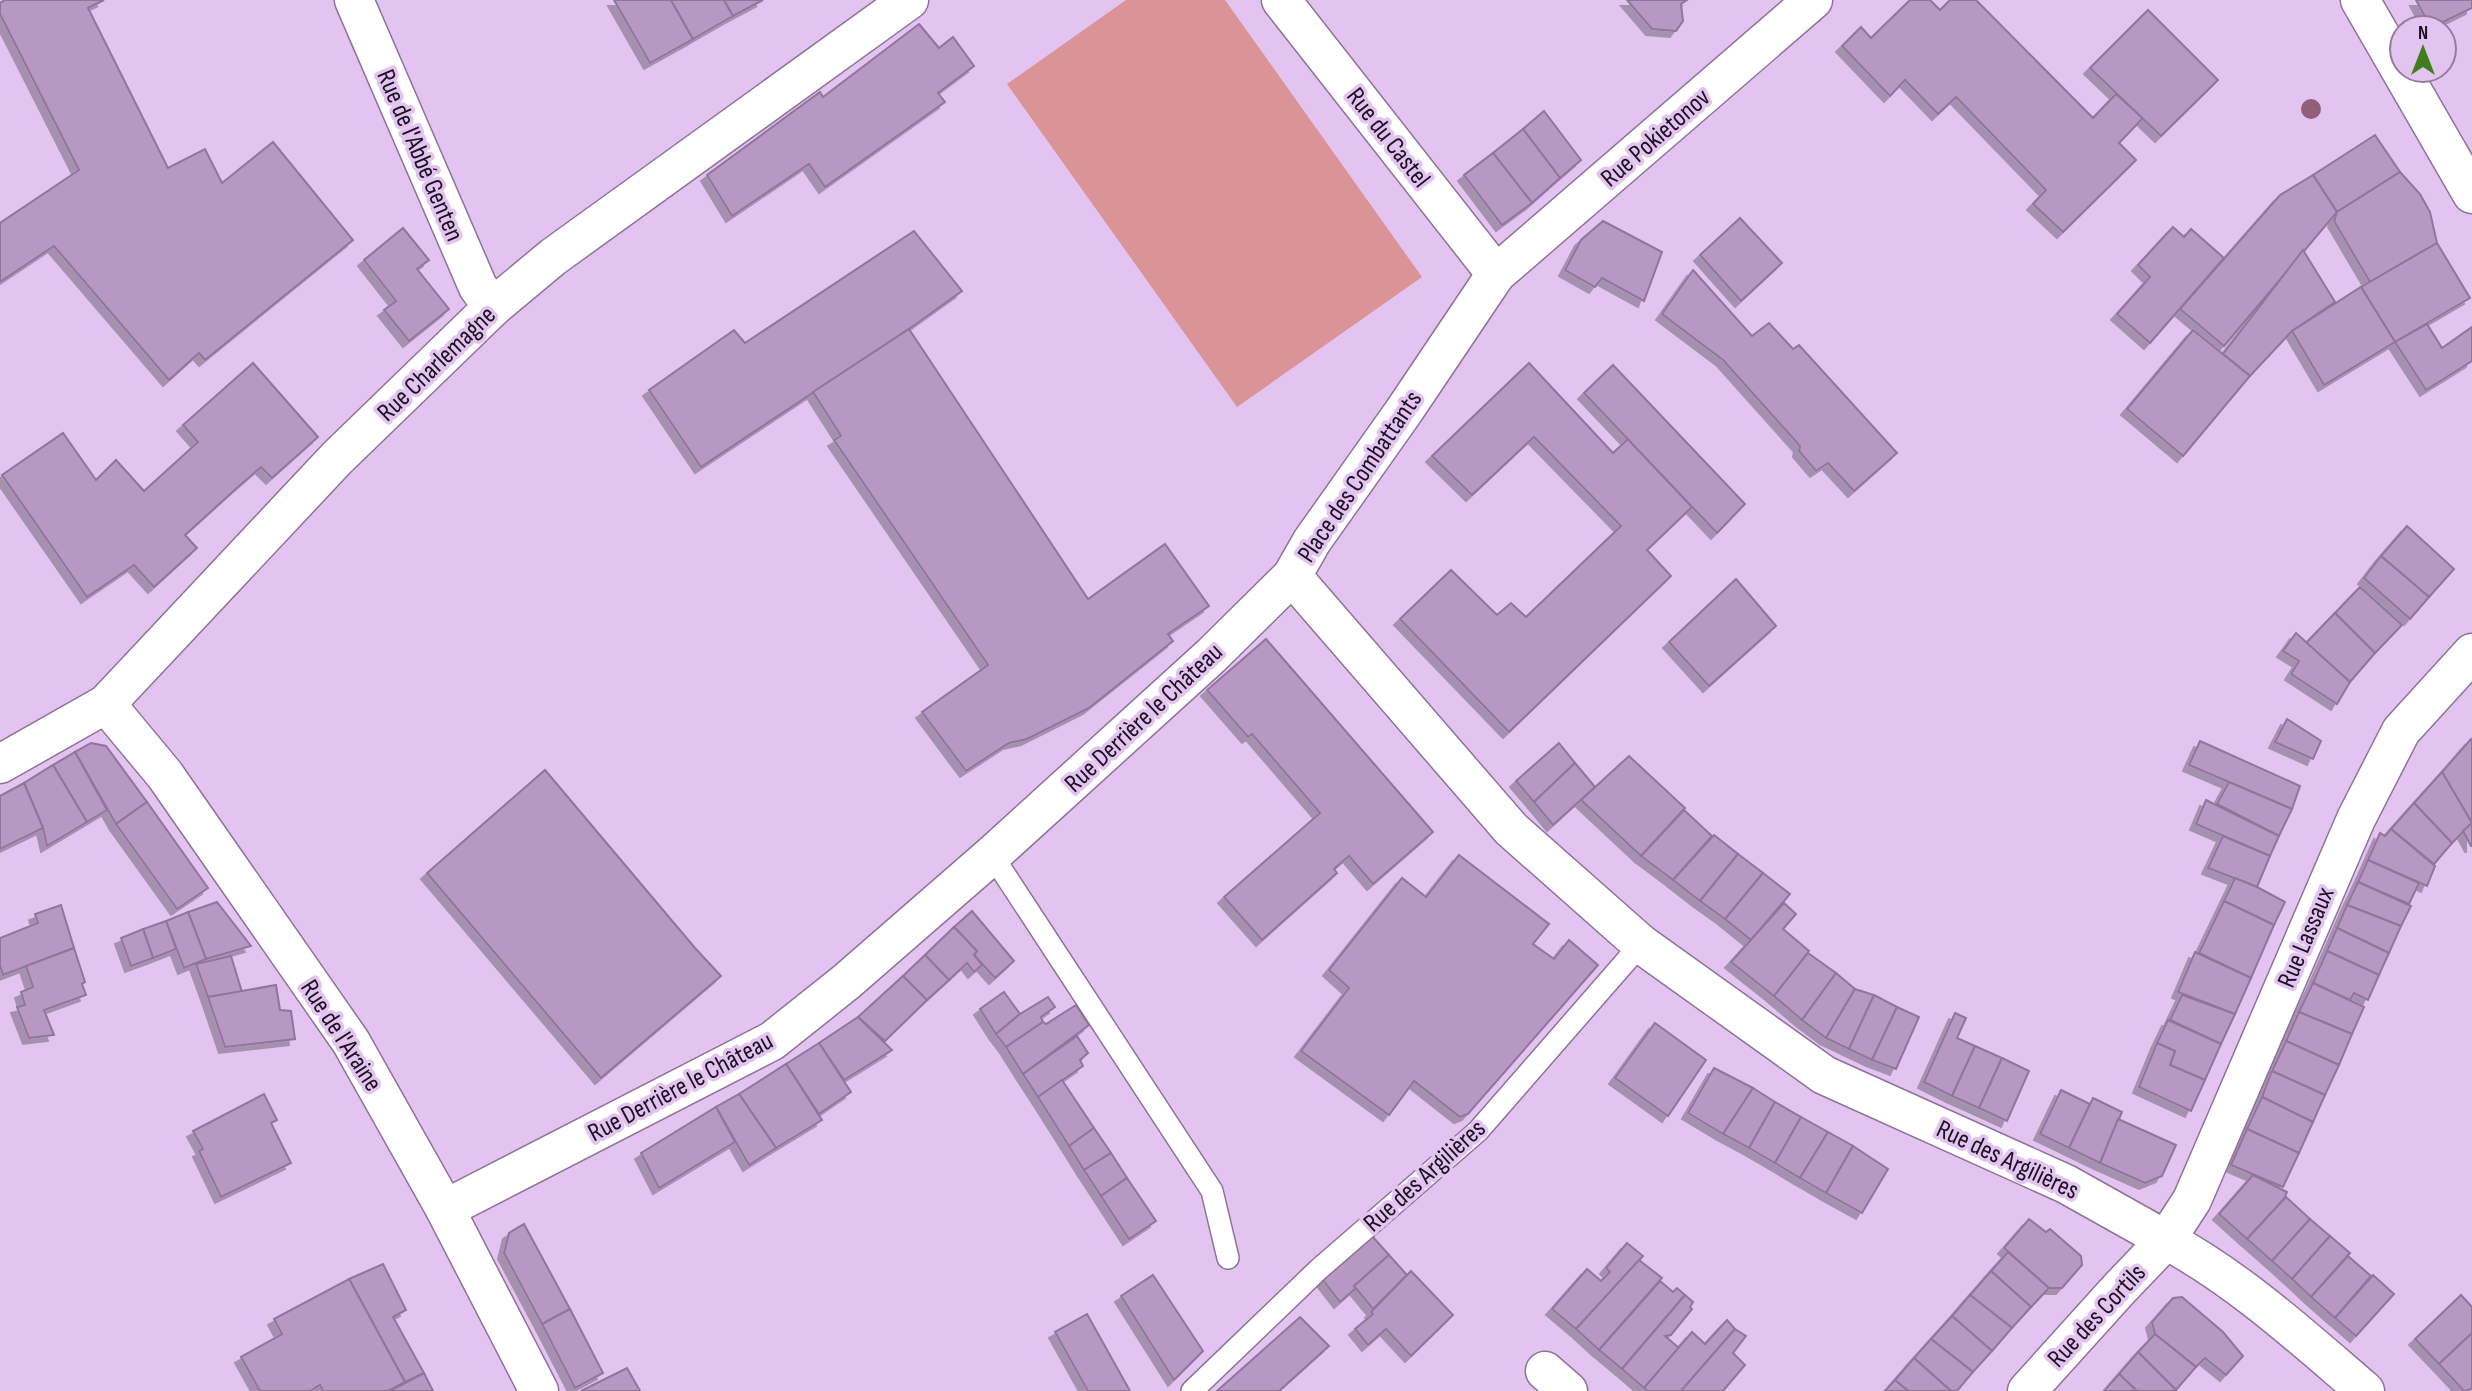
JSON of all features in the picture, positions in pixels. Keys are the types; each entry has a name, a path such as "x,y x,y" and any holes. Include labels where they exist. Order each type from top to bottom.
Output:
{"street":[{"name":"Rue de l'Abbé Genten","path":"354,0 478,287 493,307"},
{"name":"Rue Charlemagne","path":"0,764 106,705 337,458 493,307 554,257 909,0"},
{"name":"Rue du Castel","path":"1281,0 1496,274"},
{"name":"Rue Pokietonov","path":"1496,274 1813,0"},
{"path":"2360,0 2472,194"},
{"name":"Place des Combattants","path":"1496,274 1312,541 1292,576 1511,829"},
{"name":"Rue Derrière le Château","path":"445,1209 772,1041 846,982 992,855 1211,656 1292,576"},
{"name":"Rue Lassaux","path":"2166,1240 2192,1200 2356,819 2401,732 2472,653"},
{"name":"Rue de l'Araine","path":"106,705 165,775 351,1042 445,1209 539,1391"},
{"name":"Rue des Argilières","path":"1511,829 1641,944 1824,1075 2066,1184 2192,1254 2262,1304 2365,1391"},
{"name":"Rue des Cortils","path":"2026,1391 2166,1240"}],"lane":[{"path":"992,855 1212,1191 1228,1258"},
{"name":"Rue des Argilières","path":"1192,1391 1319,1269 1478,1131 1641,944"}],"shaded area":[{"path":"1126,0 1225,0 1422,277 1237,407 1007,84"}],"building":[{"path":"5,0 104,0 88,8 168,168 205,149 222,183 273,142 353,240 205,360 199,353 169,380 54,246 0,282 0,223 79,170 0,14 0,3"},
{"path":"614,0 671,0 693,39 650,63"},
{"path":"671,0 724,0 733,16 693,39"},
{"path":"724,0 763,0 733,16"},
{"path":"1627,0 1687,0 1681,4 1683,21 1676,31 1652,29"},
{"path":"1910,0 1930,0 1940,10 1950,0 1976,0 2093,118 2116,94 2143,118 2119,143 2136,160 2063,232 2033,204 2046,190 1956,97 1938,114 1905,80 1890,96 1842,46 1861,27 1871,38"},
{"path":"2416,0 2472,0 2472,8 2458,15 2424,14"},
{"path":"2148,10 2218,80 2161,136 2090,68"},
{"path":"919,24 939,48 953,37 974,66 938,93 945,102 825,187 809,164 732,216 707,175 820,92 823,97"},
{"path":"1544,111 1581,160 1560,178 1523,129"},
{"path":"1523,129 1560,178 1532,203 1493,153"},
{"path":"2375,135 2400,172 2337,212 2313,175"},
{"path":"1493,153 1532,203 1502,225 1464,175"},
{"path":"2400,172 2420,194 2430,212 2437,243 2370,282 2334,221 2337,212"},
{"path":"2313,175 2337,212 2224,346 2180,309 2280,195"},
{"path":"1740,218 1782,263 1741,301 1700,255"},
{"path":"1603,221 1662,252 1644,301 1602,278 1595,287 1565,270 1581,240"},
{"path":"2173,227 2184,237 2191,229 2224,258 2150,343 2117,314 2150,277 2138,265"},
{"path":"403,228 429,260 417,269 449,309 409,341 384,310 396,301 364,260"},
{"path":"914,231 962,291 701,467 649,390 734,330 745,343"},
{"path":"2437,243 2470,298 2395,342 2361,287"},
{"path":"2303,250 2335,302 2292,331 2250,376 2223,354"},
{"path":"1693,270 1752,336 1769,323 1793,349 1799,345 1897,453 1854,491 1828,463 1816,471 1799,451 1800,446 1723,360 1662,314"},
{"path":"2361,287 2395,342 2324,385 2292,331"},
{"path":"2427,324 2442,348 2472,327 2472,361 2426,390 2395,342"},
{"path":"909,329 1088,599 1165,544 1209,606 1168,634 1173,641 1089,708 1027,739 1009,743 966,771 922,712 988,665 834,440 841,436 813,392"},
{"path":"2193,330 2250,376 2183,456 2127,409"},
{"path":"253,363 318,437 272,478 261,467 185,535 197,548 154,587 134,565 87,597 2,475 63,433 96,480 116,460 144,491 198,442 183,425"},
{"path":"1529,363 1613,453 1628,439 1692,507 1647,550 1671,576 1509,732 1400,619 1451,570 1497,615 1511,603 1526,617 1621,526 1534,437 1472,495 1432,456"},
{"path":"1613,365 1745,504 1717,533 1584,393"},
{"path":"2407,526 2454,569 2429,597 2381,556"},
{"path":"2381,556 2429,597 2410,619 2364,578"},
{"path":"1736,579 1776,626 1709,686 1669,642"},
{"path":"2360,587 2402,625 2375,653 2335,613"},
{"path":"2335,613 2375,653 2350,682 2306,643"},
{"path":"2296,633 2350,682 2337,704 2291,674 2299,661 2283,651"},
{"path":"1266,639 1433,832 1373,884 1349,856 1334,869 1337,873 1262,940 1224,897 1320,813 1252,734 1248,737 1207,690"},
{"path":"2287,719 2321,741 2313,759 2275,742"},
{"path":"2472,740 2472,823 2442,772"},
{"path":"2200,741 2300,786 2292,809 2189,765"},
{"path":"91,743 106,746 147,802 116,824 75,752"},
{"path":"1559,743 1575,763 1534,802 1516,781"},
{"path":"75,752 107,810 87,822 53,765"},
{"path":"1629,756 1685,808 1641,856 1581,800"},
{"path":"1575,763 1595,787 1553,825 1534,802"},
{"path":"53,765 87,822 47,846 43,828 24,783"},
{"path":"545,770 721,976 601,1078 427,873"},
{"path":"2442,772 2472,823 2452,843 2414,803"},
{"path":"2229,782 2292,809 2279,836 2217,804"},
{"path":"24,783 43,828 0,849 0,796"},
{"path":"2206,800 2279,836 2270,856 2196,824"},
{"path":"147,802 208,888 177,909 116,824"},
{"path":"2414,803 2452,843 2434,864 2391,829"},
{"path":"1684,810 1712,836 1673,880 1641,856"},
{"path":"2472,823 2472,846 2471,846 2463,831"},
{"path":"2391,829 2435,866 2427,886 2368,860 2380,833 2385,836"},
{"path":"1714,835 1738,854 1700,901 1673,880"},
{"path":"2223,836 2270,856 2257,887 2208,868"},
{"path":"1738,854 1763,873 1725,919 1700,901"},
{"path":"1459,855 1549,924 1533,944 1554,959 1569,940 1598,965 1468,1114 1460,1117 1414,1081 1389,1115 1301,1051 1349,988 1329,970 1402,878 1426,897"},
{"path":"2368,860 2419,883 2409,904 2358,882"},
{"path":"1763,873 1790,894 1751,940 1725,919"},
{"path":"2235,878 2285,902 2274,925 2224,901"},
{"path":"2358,882 2411,906 2401,926 2347,905"},
{"path":"2224,901 2274,925 2251,978 2199,953"},
{"path":"217,902 251,946 206,959 188,912"},
{"path":"1784,903 1796,914 1783,929 1809,951 1774,996 1731,962"},
{"path":"61,905 74,948 3,975 0,965 0,938 38,923 35,914"},
{"path":"2347,905 2401,926 2389,953 2337,928"},
{"path":"972,911 1014,961 995,978 974,955 977,951 954,927"},
{"path":"188,912 206,959 184,968 166,921"},
{"path":"166,921 176,949 153,958 143,929"},
{"path":"954,927 977,951 974,955 982,965 974,972 967,963 949,980 925,955"},
{"path":"2337,928 2389,953 2379,975 2327,951"},
{"path":"143,929 153,958 131,966 121,938"},
{"path":"74,948 85,982 82,984 86,995 44,1010 54,1035 29,1038 17,1007 25,1005 21,992 33,987 26,966"},
{"path":"2327,951 2379,975 2368,1000 2354,993 2350,1000 2313,983"},
{"path":"2195,952 2251,978 2235,1014 2178,992"},
{"path":"1808,953 1836,973 1802,1020 1774,996"},
{"path":"925,955 949,980 927,1000 903,976"},
{"path":"231,956 242,992 208,997 196,964"},
{"path":"1836,973 1855,989 1826,1038 1802,1020"},
{"path":"903,976 927,1000 885,1041 858,1017"},
{"path":"2313,983 2364,1007 2352,1034 2299,1012"},
{"path":"276,985 280,1010 291,1011 295,1039 225,1047 208,997"},
{"path":"1855,989 1874,995 1849,1049 1826,1038"},
{"path":"1004,992 1020,1014 996,1034 980,1009"},
{"path":"1874,995 1897,1007 1872,1060 1849,1049"},
{"path":"2182,995 2235,1014 2221,1044 2170,1020"},
{"path":"1048,997 1055,1007 1041,1017 1043,1022 1006,1047 996,1034 1020,1014"},
{"path":"1076,1005 1089,1025 1023,1074 1006,1047 1043,1022 1046,1024"},
{"path":"1897,1007 1919,1017 1896,1069 1872,1060"},
{"path":"2299,1012 2352,1034 2339,1065 2286,1041"},
{"path":"1955,1013 1966,1018 1957,1038 1975,1046 1952,1096 1924,1082"},
{"path":"858,1017 892,1050 844,1080 819,1043"},
{"path":"2168,1020 2221,1044 2205,1080 2170,1065 2175,1051 2157,1043"},
{"path":"1655,1023 1706,1060 1668,1116 1615,1078"},
{"path":"1077,1036 1088,1053 1080,1060 1083,1066 1038,1097 1023,1074"},
{"path":"2286,1041 2339,1065 2325,1095 2272,1071"},
{"path":"819,1043 851,1092 819,1114 786,1064"},
{"path":"2157,1043 2175,1051 2170,1065 2205,1080 2191,1111 2139,1087"},
{"path":"1975,1046 2002,1058 1979,1108 1952,1096"},
{"path":"2002,1058 2029,1071 2007,1121 1979,1108"},
{"path":"786,1064 822,1120 776,1148 739,1094"},
{"path":"1714,1068 1753,1088 1723,1134 1688,1113"},
{"path":"2272,1071 2325,1095 2313,1122 2262,1097"},
{"path":"1062,1080 1094,1128 1069,1146 1038,1097"},
{"path":"1753,1088 1775,1102 1749,1148 1723,1134"},
{"path":"2061,1090 2090,1104 2069,1148 2040,1134"},
{"path":"264,1094 277,1120 271,1123 291,1163 221,1197 199,1151 203,1149 193,1131"},
{"path":"739,1094 776,1148 749,1165 716,1107"},
{"path":"2262,1097 2313,1122 2299,1153 2247,1129"},
{"path":"2093,1098 2122,1112 2100,1163 2069,1148"},
{"path":"1775,1102 1801,1117 1775,1163 1749,1148"},
{"path":"716,1107 735,1142 659,1188 641,1153"},
{"path":"1801,1117 1828,1132 1800,1178 1775,1163"},
{"path":"2118,1119 2176,1145 2162,1176 2145,1183 2100,1163"},
{"path":"1094,1128 1111,1153 1084,1170 1069,1146"},
{"path":"2247,1129 2299,1153 2283,1187 2231,1165"},
{"path":"1828,1132 1853,1146 1826,1193 1800,1178"},
{"path":"1853,1146 1888,1169 1862,1213 1826,1193"},
{"path":"1111,1153 1127,1178 1101,1196 1084,1170"},
{"path":"2253,1175 2287,1192 2284,1199 2247,1239 2219,1214"},
{"path":"1127,1178 1156,1221 1129,1239 1101,1196"},
{"path":"2286,1197 2310,1219 2272,1261 2247,1239"},
{"path":"2029,1219 2046,1232 2050,1229 2081,1256 2082,1265 2062,1288 2049,1288 2004,1248"},
{"path":"2310,1219 2330,1236 2292,1279 2272,1261"},
{"path":"524,1224 570,1309 542,1324 504,1253 509,1233"},
{"path":"1372,1236 1389,1255 1340,1302 1322,1279"},
{"path":"2330,1236 2350,1253 2311,1297 2292,1279"},
{"path":"1627,1243 1643,1256 1576,1329 1552,1309 1587,1269 1601,1281 1610,1272 1606,1268"},
{"path":"2008,1252 2049,1288 2031,1307 1991,1271"},
{"path":"1389,1255 1407,1275 1373,1309 1354,1286"},
{"path":"2348,1256 2371,1276 2335,1318 2311,1297"},
{"path":"1639,1260 1662,1278 1599,1350 1576,1329"},
{"path":"383,1264 406,1310 393,1317 424,1373 405,1382 349,1279"},
{"path":"1411,1271 1453,1315 1411,1356 1386,1329 1368,1345 1355,1329 1373,1314 1371,1312"},
{"path":"1991,1271 2031,1307 2012,1328 1970,1295"},
{"path":"1153,1275 1203,1351 1174,1380 1121,1296"},
{"path":"2373,1275 2394,1294 2356,1336 2335,1318"},
{"path":"349,1279 405,1382 388,1391 323,1391 320,1385 310,1391 260,1391 241,1357 282,1334 274,1319"},
{"path":"1660,1281 1673,1292 1677,1288 1685,1295 1622,1369 1599,1350"},
{"path":"1685,1295 1693,1302 1690,1307 1692,1309 1671,1335 1665,1336 1679,1348 1644,1388 1622,1369"},
{"path":"1970,1295 2012,1328 1992,1351 1952,1316"},
{"path":"2461,1295 2472,1307 2472,1333 2439,1364 2415,1339"},
{"path":"2182,1297 2223,1332 2243,1356 2226,1375 2205,1358 2196,1367 2155,1334 2152,1322 2173,1298"},
{"path":"570,1309 603,1373 575,1388 542,1324"},
{"path":"1087,1314 1130,1391 1088,1391 1055,1332"},
{"path":"1952,1316 1992,1351 1973,1372 1931,1339"},
{"path":"1300,1317 1329,1346 1279,1391 1217,1391"},
{"path":"1727,1320 1735,1329 1681,1391 1648,1391 1644,1388 1692,1332 1705,1344"},
{"path":"1735,1329 1746,1336 1733,1353 1745,1365 1723,1391 1681,1391"},
{"path":"2472,1333 2472,1389 2464,1391 2439,1364"},
{"path":"2155,1334 2196,1367 2176,1390 2138,1352"},
{"path":"1931,1339 1973,1372 1957,1391 1951,1391 1914,1358"},
{"path":"2138,1352 2175,1391 2137,1391 2119,1374"},
{"path":"1914,1358 1951,1391 1908,1391 1895,1380"},
{"path":"627,1368 640,1391 581,1391"},
{"path":"424,1373 433,1391 390,1391"},
{"path":"2119,1374 2137,1391 2104,1391"},
{"path":"1895,1380 1908,1391 1885,1391"}]}
